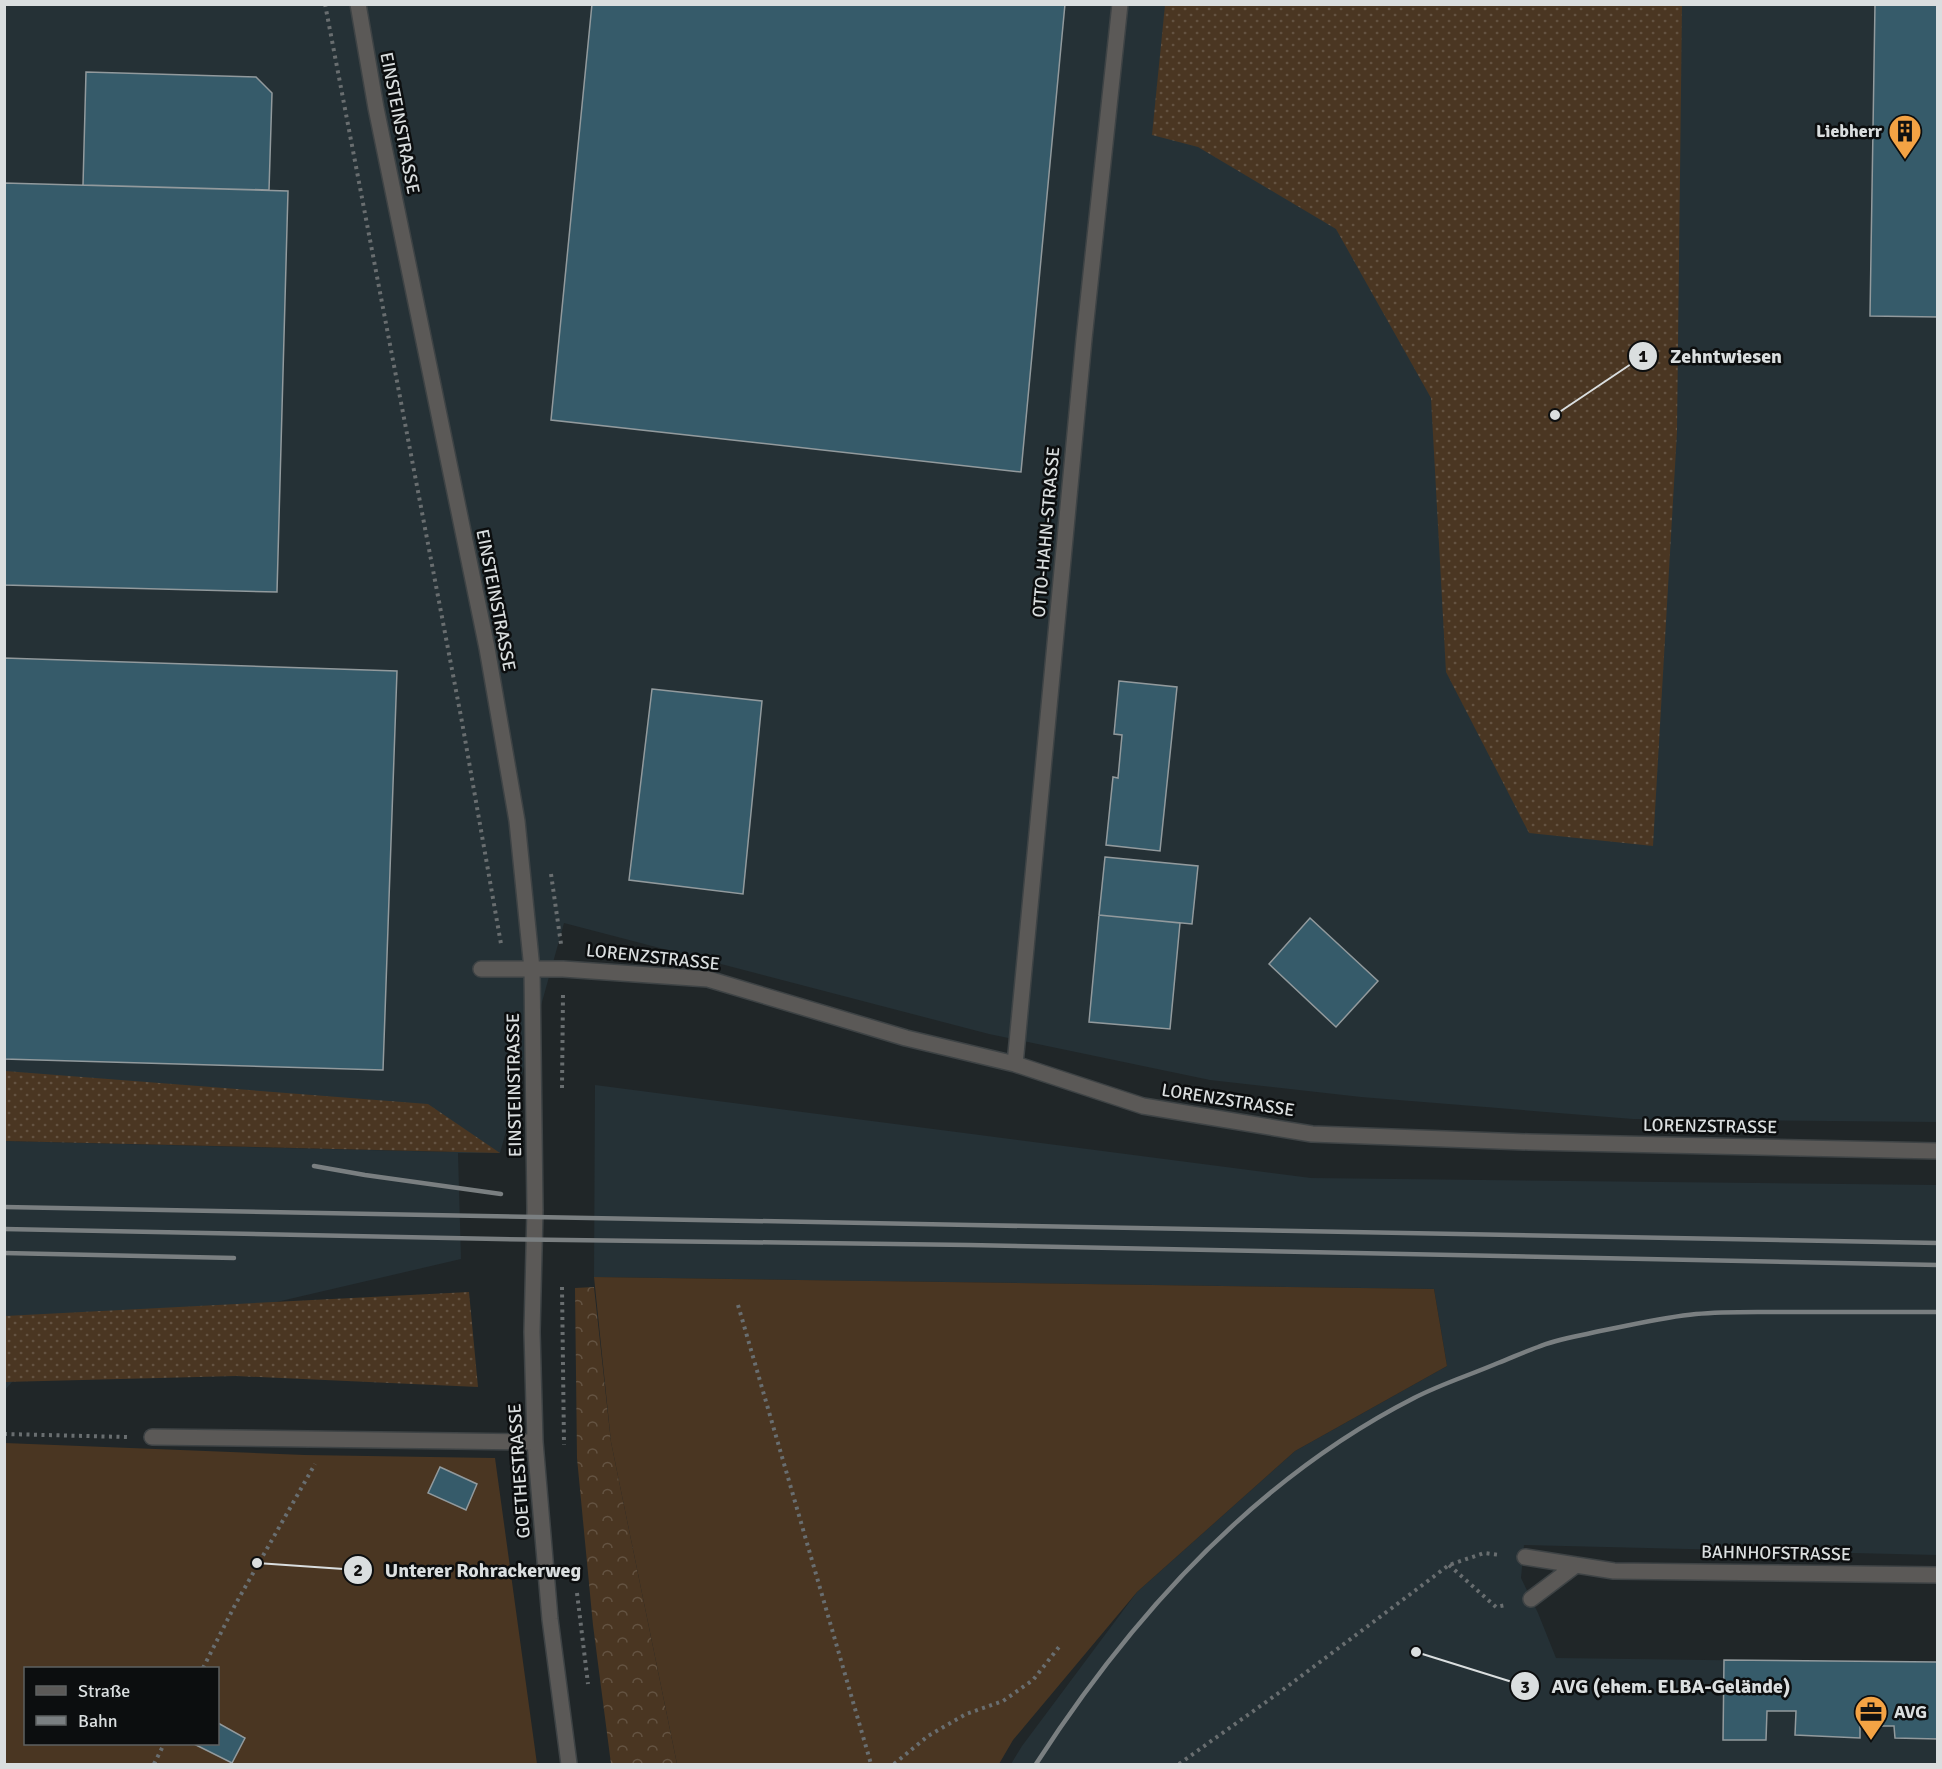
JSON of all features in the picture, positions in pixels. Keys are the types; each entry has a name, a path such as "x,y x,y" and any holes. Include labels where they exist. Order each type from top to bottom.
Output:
{"street":[{"name":"EINSTEINSTRASSE","path":"358,4 376,108 487,648 517,821 532,969 535,1210"},
{"name":"OTTO-HAHN-STRASSE","path":"1015,1064 1082,351 1120,4"},
{"name":"LORENZSTRASSE","path":"481,969 563,969 708,979 906,1038 1015,1064 1143,1106 1312,1134 1529,1142 1938,1150"},
{"name":"GOETHESTRASSE","path":"535,1210 532,1332 535,1442 550,1619 569,1764"},
{"path":"152,1437 535,1442"},
{"name":"BAHNHOFSTRASSE","path":"1525,1557 1614,1570 1938,1575"},
{"path":"1531,1599 1576,1565"}],"path":[{"path":"325,4 462,722 496,910 504,969"},
{"path":"738,1305 871,1764"},
{"path":"4,1434 152,1437"},
{"path":"204,1667 235,1605 320,1457 321,1441"},
{"path":"1179,1764 1280,1692 1449,1565 1484,1553 1525,1557"},
{"path":"1449,1565 1496,1608 1531,1599"},
{"path":"576,1587 589,1694"},
{"path":"894,1764 928,1736 966,1714 1003,1701 1033,1680 1059,1647"},
{"path":"154,1764 163,1745"}],"shaded area":[{"path":"5,5 1937,5 1937,1122 1633,1119 1361,1097 1210,1080 989,1034 564,923 500,1153 458,1153 461,1259 32,1359 5,1390 5,1141 452,1152 5,1081"},
{"path":"595,1085 1311,1178 1937,1185 1937,1555 1524,1545 1521,1578 1556,1658 1937,1663 1937,1764 1011,1764 1137,1592 1295,1451 1447,1366 1434,1289 594,1277"}],"green space":[{"path":"1165,5 1682,5 1677,432 1653,846 1529,833 1446,672 1431,398 1336,229 1198,147 1152,135"},
{"path":"5,1071 428,1104 500,1153 5,1141"},
{"path":"594,1277 1434,1289 1447,1366 1295,1451 1137,1592 1013,1740 999,1764 677,1764 611,1442"},
{"path":"594,1287 611,1442 677,1764 611,1764 593,1625 577,1458 575,1288"},
{"path":"469,1292 478,1387 236,1376 5,1382 5,1316"},
{"path":"5,1443 305,1455 495,1458 537,1764 5,1764"}],"building":[{"path":"592,4 1065,4 1021,472 551,420"},
{"name":"Liebherr","path":"1875,4 1938,4 1938,317 1870,316"},
{"path":"86,72 256,77 272,93 269,190 83,185"},
{"path":"4,183 288,191 277,592 4,585"},
{"path":"4,658 397,671 383,1070 4,1059"},
{"path":"1119,681 1177,687 1160,851 1106,845 1113,777 1118,778 1122,735 1114,734"},
{"path":"652,689 762,701 743,894 629,880"},
{"path":"1105,857 1198,866 1192,924 1099,915"},
{"path":"1099,915 1180,923 1170,1029 1089,1022"},
{"path":"1310,918 1378,981 1336,1027 1269,964"},
{"path":"440,1467 477,1484 466,1510 428,1493"},
{"path":"1724,1660 1938,1662 1938,1739 1895,1738 1894,1726 1860,1726 1860,1738 1795,1735 1796,1711 1767,1711 1766,1740 1723,1740"},
{"path":"219,1724 245,1738 232,1763 196,1745 219,1745"}],"railway":[{"path":"314,1166 501,1194"},
{"path":"4,1207 1938,1243"},
{"path":"4,1229 498,1239 969,1245 1938,1265"},
{"path":"4,1253 234,1258"},
{"path":"1036,1764 1073,1709 1113,1656 1155,1605 1201,1556 1301,1469 1356,1431 1414,1398 1553,1342 1672,1317 1730,1312 1938,1312"}],"place":[{"name":"Liebherr","path":"1905,160"},
{"name":"Zehntwiesen","path":"1555,415"},
{"name":"Unterer Rohrackerweg","path":"257,1563"},
{"name":"AVG (ehem. ELBA-Gelände)","path":"1416,1652"},
{"name":"AVG","path":"1871,1741"}]}
